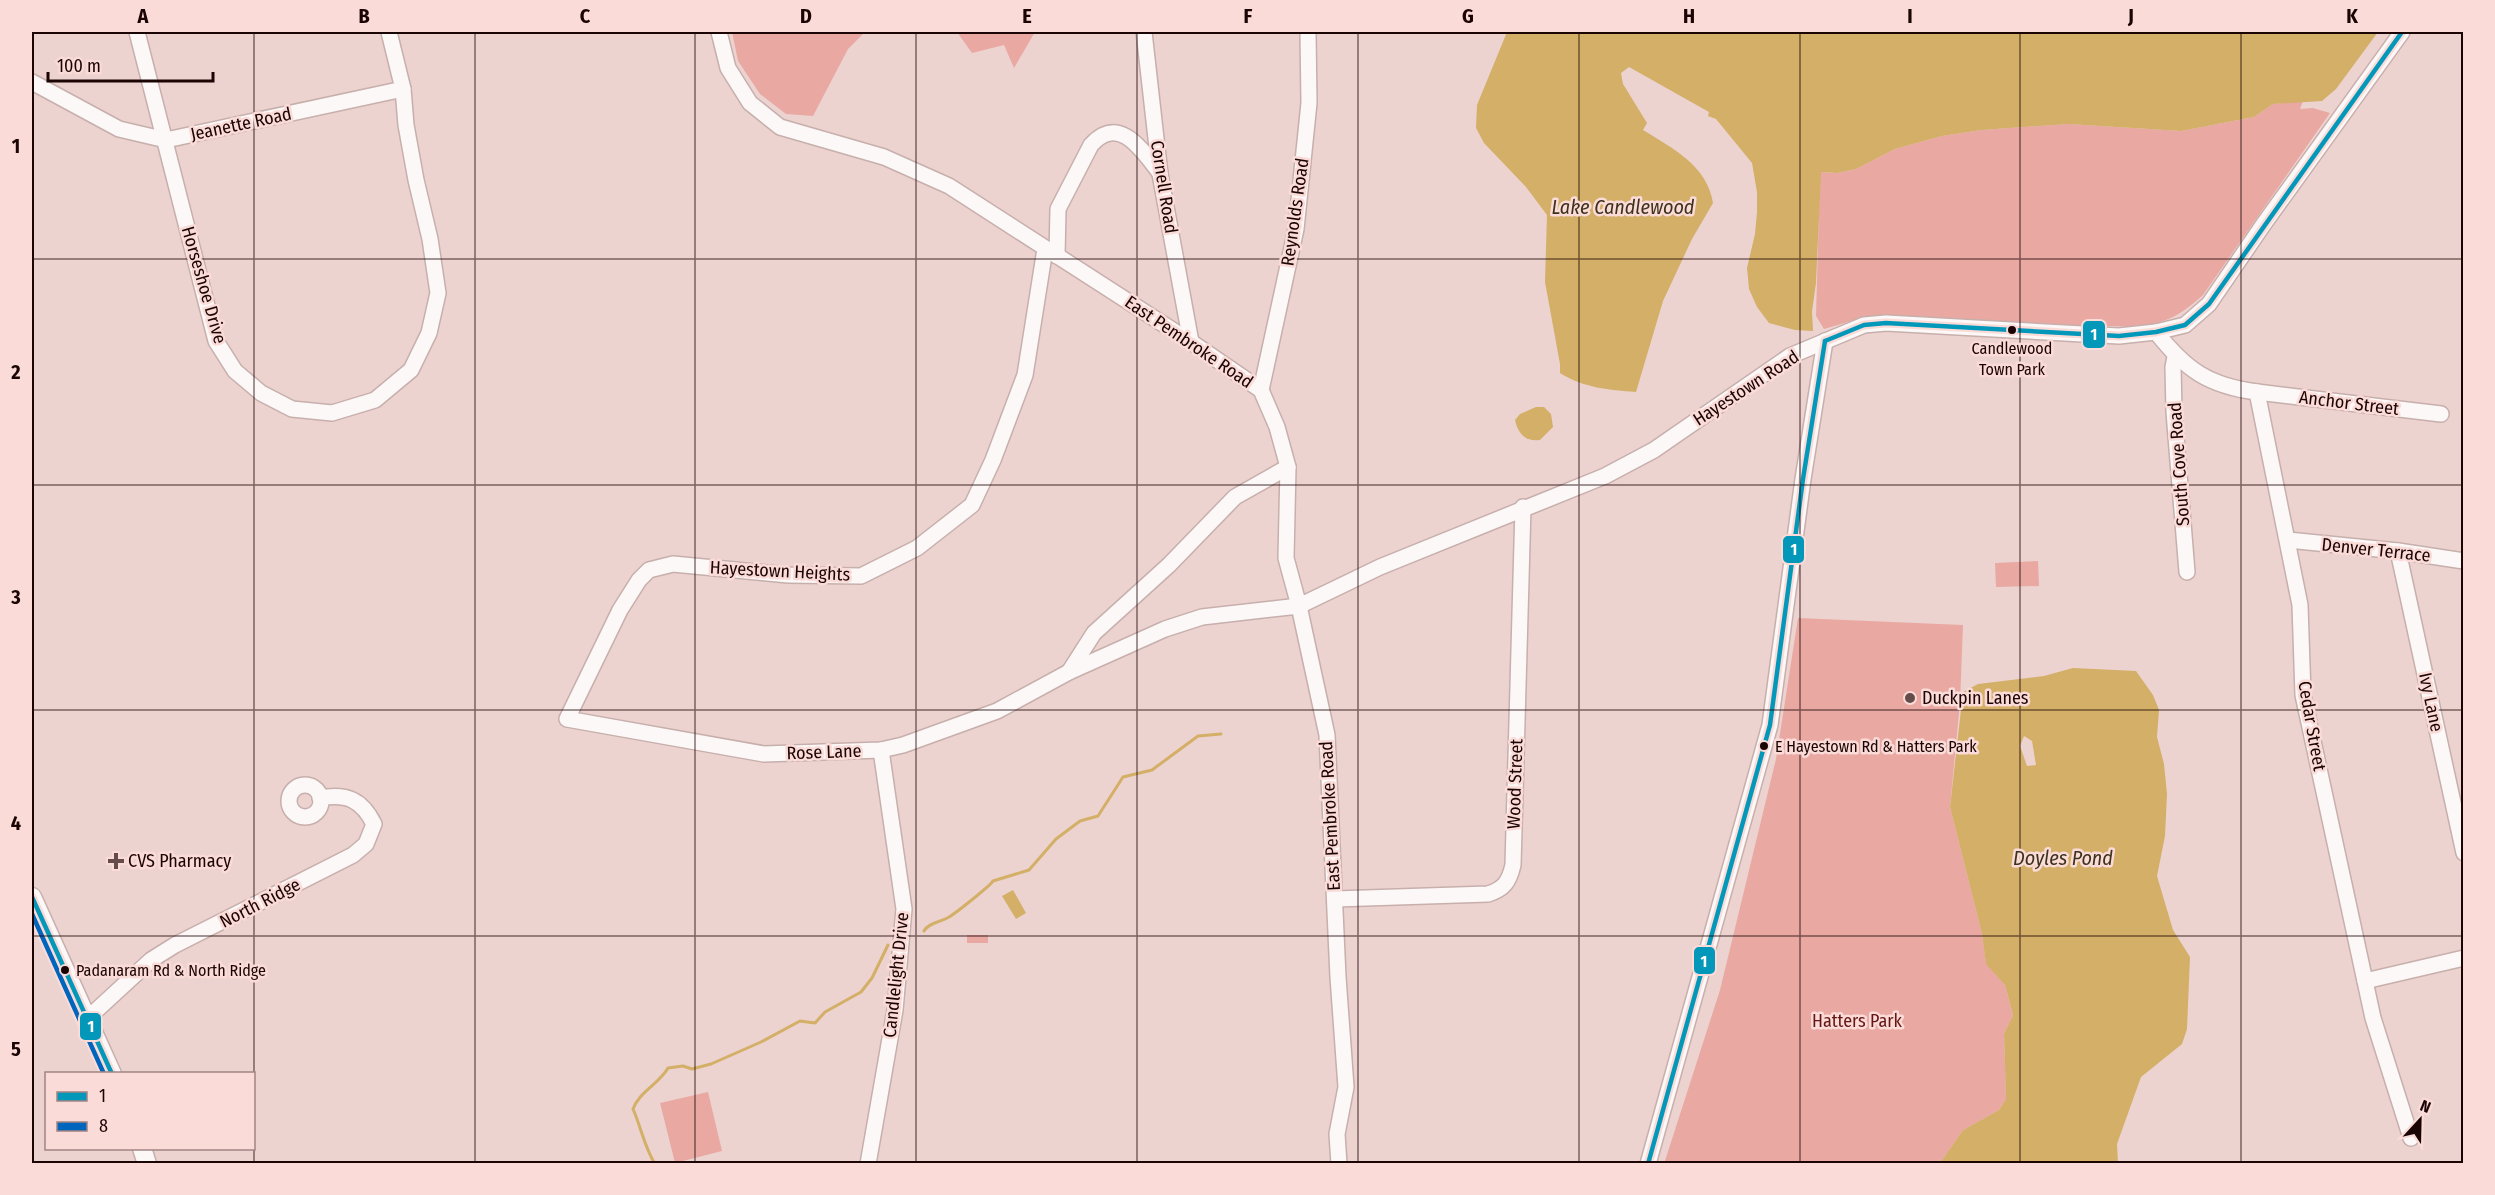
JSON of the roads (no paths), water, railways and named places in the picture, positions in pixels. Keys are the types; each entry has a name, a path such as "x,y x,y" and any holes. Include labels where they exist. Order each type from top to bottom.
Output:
{"main road":[{"path":"32,897 111,1072"}],"street":[{"name":"Horseshoe Drive","path":"137,32 216,341 235,371 261,393 292,409 332,412 375,400 411,370 429,333 438,293 430,239 406,125 403,89"},
{"path":"389,32 403,89"},
{"name":"East Pembroke Road","path":"719,32 728,68 750,104 780,126 884,157 949,186 1191,342 1261,390 1277,427 1288,467 1286,558 1299,606 1327,735 1346,1088 1337,1134 1339,1164"},
{"name":"Cornell Road","path":"1144,32 1160,174 1191,342"},
{"name":"Reynolds Road","path":"1261,390 1296,230 1309,103 1308,32"},
{"name":"Hayestown Road","path":"1299,606 1380,567 1523,507 1605,476 1654,450 1774,365 1864,325 1886,323 2119,336 2156,332 2185,325 2209,304 2402,32"},
{"name":"Jeanette Road","path":"32,82 119,129 166,140 403,89"},
{"name":"Hayestown Heights","path":"567,719 620,610 639,580 649,570 673,564 788,575 861,576 917,548 972,505 993,460 1025,375 1058,209 1091,145 1098,137 1111,134 1125,135 1132,139 1160,174"},
{"path":"2156,332 2175,357 2199,375 2231,389 2257,392"},
{"path":"1648,1164 1770,725 1803,479 1825,341"},
{"name":"South Cove Road","path":"2175,357 2173,367 2174,412 2187,572"},
{"name":"Anchor Street","path":"2257,392 2440,414"},
{"name":"Cedar Street","path":"2257,392 2300,604 2303,695 2373,1018 2411,1138"},
{"name":"Rose Lane","path":"1069,672 1094,633 1169,565 1235,496 1288,467"},
{"name":"Wood Street","path":"1335,899 1488,894 1500,891 1509,880 1513,865 1523,507"},
{"name":"Denver Terrace","path":"2288,540 2398,551 2463,561"},
{"name":"Ivy Lane","path":"2398,551 2463,853"},
{"name":"Rose Lane","path":"567,719 764,754 881,750 903,745 997,711 1069,672 1165,629 1202,617 1299,606"},
{"name":"Candlelight Drive","path":"868,1164 895,1010 904,909 881,750"},
{"name":"North Ridge","path":"88,1018 151,960 175,945 353,855 366,844 374,824 366,809 354,801 336,795 320,798"},
{"path":"2365,981 2463,958"}],"water":[{"name":"Lake Candlewood","path":"1507,32 2378,32 2336,89 2322,101 2273,104 2254,117 2181,131 2068,124 1982,130 1942,136 1895,149 1856,169 1837,173 1821,172 1816,283 1812,311 1813,331 1795,330 1769,323 1757,307 1749,289 1747,268 1755,234 1757,212 1757,192 1752,163 1716,119 1708,116 1709,112 1629,67 1621,73 1623,84 1647,123 1643,130 1676,151 1696,168 1704,178 1713,203 1692,239 1663,301 1636,392 1587,385 1560,373 1545,282 1547,215 1526,187 1484,143 1476,128 1477,105"},
{"path":"1536,407 1544,407 1551,414 1553,427 1540,440 1531,440 1523,436 1515,420 1520,414"},
{"name":"Doyles Pond","path":"2073,668 2136,671 2153,695 2159,710 2157,737 2164,764 2167,794 2165,836 2157,876 2173,930 2190,957 2187,1029 2182,1044 2141,1077 2117,1144 2118,1163 1930,1163 1942,1160 1963,1130 1999,1110 2006,1099 2004,1034 2013,1015 2005,985 1986,964 1982,934 1950,807 1963,692 1978,684 2044,676","holes":["2024,736 2032,741 2036,765 2027,766 2020,746"]},
{"path":"1013,890 1026,913 1016,919 1002,896"}],"waterway":[{"path":"924,931 928,926 953,914 993,881 1029,870 1056,839 1080,821 1098,816 1123,777 1152,770 1198,736 1221,734"},
{"path":"655,1164 633,1109 640,1098 668,1068 683,1066 692,1069 711,1064 761,1042 800,1021 815,1023 825,1012 861,992 872,978 888,945"}],"place":[{"name":"Candlewood Town Park","path":"2012,330"},
{"name":"Duckpin Lanes","path":"1910,698"},
{"name":"E Hayestown Rd & Hatters Park","path":"1764,746"},
{"name":"CVS Pharmacy","path":"116,861"},
{"name":"Padanaram Rd & North Ridge","path":"65,970"}],"park label":[{"name":"Hatters Park","path":"1857,1021"}]}
